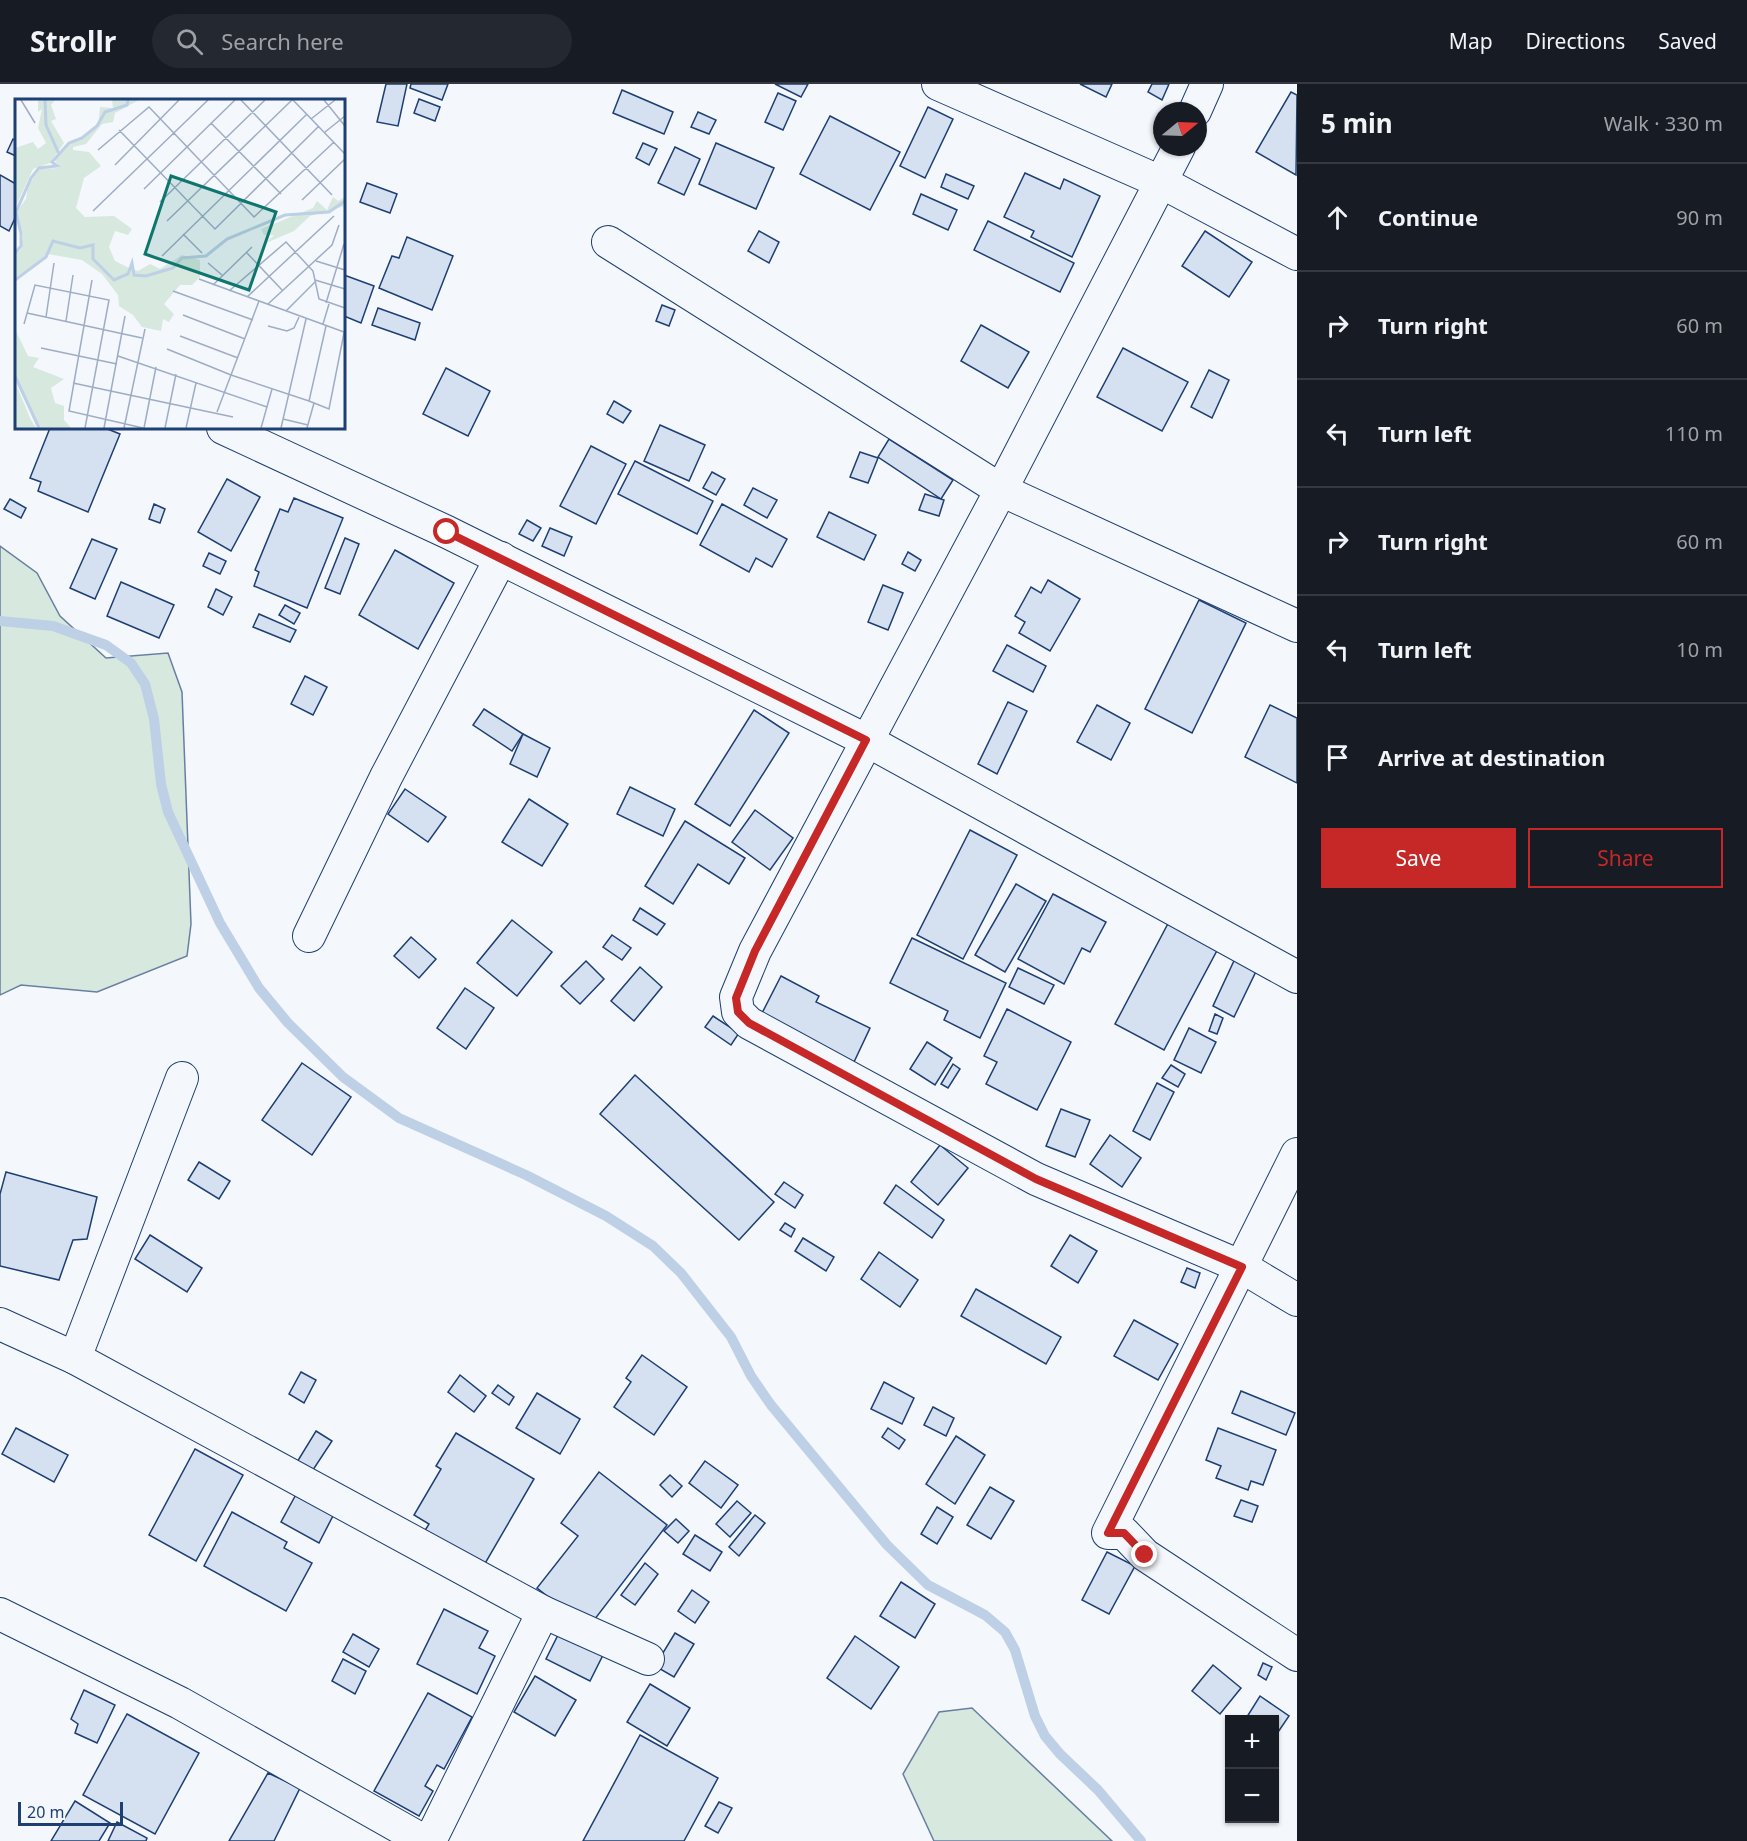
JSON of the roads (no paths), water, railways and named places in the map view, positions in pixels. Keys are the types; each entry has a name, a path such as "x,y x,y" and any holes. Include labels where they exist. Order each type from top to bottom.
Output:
{"street":[{"path":"938,84 1163,183 1297,254"},
{"path":"1199,102 1208,84"},
{"path":"1175,156 1163,183 1001,490 755,951 736,998 738,1012 749,1023 1036,1179 1242,1267 1297,1300"},
{"path":"608,242 1001,490 1297,626"},
{"path":"225,429 501,558 866,740 1297,977"},
{"path":"309,936 386,777 501,558"},
{"path":"75,1358 182,1078"},
{"path":"1297,1154 1108,1533 1124,1533 1145,1555 1297,1655"},
{"path":"0,1324 75,1358 543,1612 648,1659"},
{"path":"430,1841 543,1612"},
{"path":"0,1614 180,1703 424,1841"}],"waterway":[{"path":"0,621 53,626 106,645 131,663 145,684 154,719 161,784 168,812 220,923 259,988 288,1023 343,1077 399,1118 526,1175 606,1216 653,1246 681,1273 731,1337 751,1376 771,1405 887,1545 928,1585 985,1615 1005,1632 1015,1650 1035,1716 1045,1736 1060,1754 1098,1790 1141,1841"}]}
